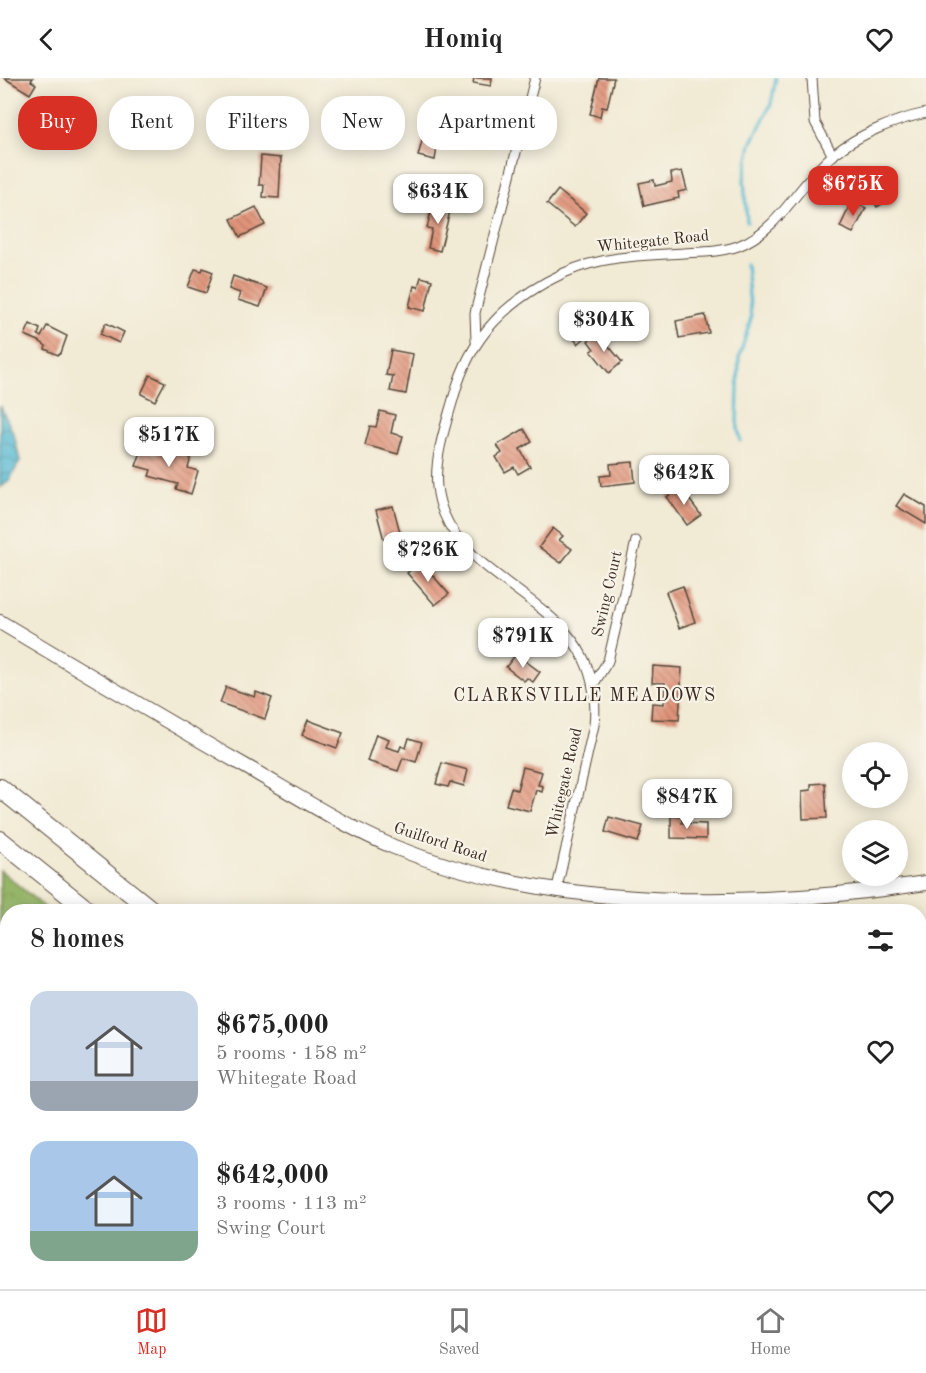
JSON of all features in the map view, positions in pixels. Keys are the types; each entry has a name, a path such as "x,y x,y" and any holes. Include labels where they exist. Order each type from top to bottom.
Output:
{"highway":[{"path":"0,788 144,904"},
{"path":"0,840 80,904"}],"main road":[{"name":"Guilford Road","path":"0,622 363,832 454,867 518,882 557,888 670,899 751,901 828,895 926,883"}],"street":[{"path":"476,341 475,313 535,78"},
{"path":"812,78 815,122 833,156"},
{"name":"Whitegate Road","path":"557,888 594,725 596,704 593,685 588,666 566,631 552,617 471,552 454,532 440,502 437,485 443,435 462,370 476,341 512,306 531,292 568,272 610,259 722,250 747,242 771,224 833,156 867,134 926,113"},
{"name":"Swing Court","path":"593,685 608,661 636,541"}],"green space":[{"path":"0,870 40,904 0,904"}],"water":[{"path":"0,405 14,435 20,461 9,481 0,488"}],"building":[{"path":"4,78 33,78 31,81 36,84 30,94"},
{"path":"474,78 492,78 491,86 473,83"},
{"path":"599,78 614,78 607,108 602,107 600,117 590,114"},
{"path":"420,150 437,150 435,160 418,156"},
{"path":"261,156 281,158 279,198 263,197 264,185 259,185"},
{"path":"682,171 687,190 678,192 679,198 644,206 639,183 654,180 655,186 672,182 671,173"},
{"path":"883,186 890,199 877,207 869,194"},
{"path":"558,190 586,213 575,227 547,204"},
{"path":"852,201 866,208 853,233 840,227"},
{"path":"433,203 451,207 440,251 428,248 432,229 427,228"},
{"path":"256,207 265,225 240,237 231,219"},
{"path":"203,268 213,272 206,293 188,287 195,269 202,271"},
{"path":"233,276 267,288 260,307 238,300 240,293 229,289"},
{"path":"421,277 432,280 425,311 409,307 414,286 418,287"},
{"path":"705,315 709,333 679,338 676,321"},
{"path":"106,323 124,332 119,343 100,334"},
{"path":"30,324 40,329 38,335 41,337 47,326 67,336 61,353 58,355 45,349 46,346 39,341 25,335"},
{"path":"580,326 588,335 578,344 570,334"},
{"path":"598,333 622,362 609,373 591,351 594,349 588,341"},
{"path":"391,350 413,354 406,394 390,391 393,376 386,375"},
{"path":"150,375 165,382 155,401 141,394"},
{"path":"380,411 395,415 391,433 403,436 398,454 365,445 370,426 376,427"},
{"path":"524,429 532,442 520,449 530,467 518,474 514,467 505,472 496,457 502,453 497,445"},
{"path":"159,447 191,458 188,468 198,471 191,494 176,489 178,484 149,476 151,470 136,466 142,449 156,454"},
{"path":"633,462 635,482 601,486 600,476 611,475 610,464"},
{"path":"680,487 701,515 687,525 667,497"},
{"path":"904,494 926,507 926,524 896,506"},
{"path":"393,506 401,536 384,540 376,510"},
{"path":"553,528 563,536 559,540 572,549 561,563 539,547"},
{"path":"420,561 449,594 435,605 407,573"},
{"path":"683,586 695,622 679,628 666,592"},
{"path":"516,654 540,672 533,682 527,678 524,681 506,667"},
{"path":"653,666 682,668 679,720 651,719 652,703 664,704 665,683 652,683"},
{"path":"226,687 255,697 256,692 272,698 265,719 220,703"},
{"path":"308,720 343,733 337,748 302,735"},
{"path":"376,734 389,739 386,747 399,751 401,746 406,748 409,738 422,742 416,762 403,758 398,771 367,761"},
{"path":"442,763 468,770 464,786 450,782 448,787 436,784"},
{"path":"523,767 542,772 538,785 543,786 542,792 536,790 530,811 506,805 511,788 517,790"},
{"path":"825,783 827,818 803,819 802,791 811,790 811,784"},
{"path":"671,816 682,817 682,823 706,824 706,839 671,838"},
{"path":"609,817 643,826 638,842 605,832"}],"waterway":[{"path":"747,222 744,179 751,144 771,104 776,78"},
{"path":"740,441 737,421 739,358 751,318 746,264"}],"district":[{"name":"CLARKSVILLE MEADOWS","path":"585,696"}]}
